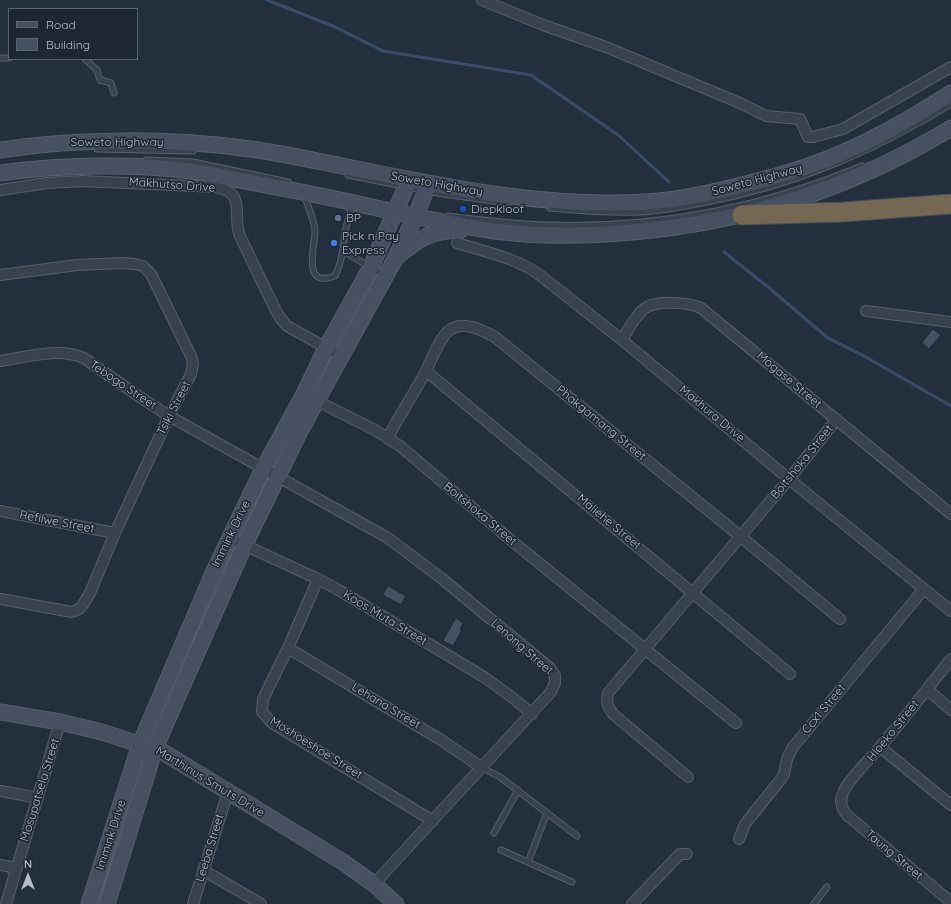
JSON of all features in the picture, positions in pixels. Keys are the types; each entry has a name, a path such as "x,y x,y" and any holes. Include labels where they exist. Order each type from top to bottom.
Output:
{"highway":[{"path":"742,216 843,212 951,204"}],"main road":[{"name":"Soweto Highway","path":"2,147 62,142 152,142 211,144 252,149 427,187 578,202 644,202 694,196 766,179 824,161 862,144 923,111 951,93"},
{"name":"Soweto Highway","path":"6,169 22,170 72,167 127,167 192,171 298,188 407,210 492,230 519,234 608,234 663,230 742,216 811,195 866,174 922,146 951,128"},
{"name":"Immink Drive","path":"107,904 155,748 245,544 317,401 395,259 407,210 407,183"},
{"name":"Immink Drive","path":"89,904 140,744 210,578 263,469 304,394 326,348 371,267 407,210 427,187"},
{"path":"395,259 422,237 431,234 450,230 492,230"},
{"name":"Marthinus Smuts Drive","path":"0,712 60,722 102,732 155,748 171,756 343,862 374,884 396,904"}],"street":[{"path":"482,0 543,25 613,50 742,104 766,116 800,119 808,137 813,137 843,128 951,67"},
{"name":"Makhutso Drive","path":"0,190 82,180 216,187 226,190 234,195 236,200 239,234 278,314 288,326 341,356"},
{"name":"Makhura Drive","path":"457,243 510,260 532,269 622,340 951,611"},
{"name":"Tsiki Street","path":"0,275 77,264 130,263 142,266 148,270 188,349 193,363 191,374 169,416 115,533 90,593 78,609 72,612 0,599"},
{"name":"Mogase Street","path":"622,340 639,314 645,308 664,303 695,305 701,308 951,514"},
{"path":"866,311 950,323"},
{"name":"Phakgamang Street","path":"388,437 426,371 440,342 447,332 452,328 464,326 487,333 494,337 740,536 840,619"},
{"name":"Tebogo Street","path":"0,361 56,353 77,355 169,416 278,476"},
{"name":"Maliehe Street","path":"426,371 790,674"},
{"name":"Boitshoka Street","path":"304,394 388,437 645,650 736,723"},
{"name":"Boitshoka Street","path":"688,777 613,714 608,708 608,693 789,479 836,420"},
{"name":"Lenong Street","path":"278,476 403,548 556,675 554,688 532,714 481,767 374,884"},
{"name":"Refilwe Street","path":"0,511 115,533"},
{"name":"Koos Muta Street","path":"230,538 318,579 484,677 532,714"},
{"name":"Moshoeshoe Street","path":"318,579 288,648 263,699 262,712 272,723 433,821"},
{"name":"Ccx1 Street","path":"739,838 746,824 784,774 787,759 793,747 924,589"},
{"name":"Lehana Street","path":"288,648 441,740 481,767"},
{"name":"Hloeko Street","path":"841,805 846,787 951,659"},
{"path":"926,690 951,710"},
{"name":"Mosupatsela Street","path":"6,904 60,722"},
{"path":"880,747 951,805"},
{"path":"0,791 38,798"},
{"name":"Leeba Street","path":"193,904 228,792"},
{"name":"Taung Street","path":"841,805 842,809 848,816 951,902"},
{"path":"632,904 680,854 687,854"},
{"path":"0,865 17,868"},
{"path":"203,870 261,904"}],"lane":[{"path":"86,60 97,70 101,81 111,83 114,93"},
{"name":"Soweto Highway","path":"543,207 584,211 642,212 692,205 751,192 792,180 843,161 909,130 951,104"},
{"name":"Soweto Highway","path":"94,149 202,151"},
{"path":"258,156 271,158"},
{"name":"Soweto Highway","path":"139,160 193,162 242,172 298,188"},
{"name":"Soweto Highway","path":"442,215 509,223 545,225 615,224 654,221 699,215 784,195 836,177 868,163"},
{"name":"Soweto Highway","path":"0,167 6,169"},
{"name":"Soweto Highway","path":"343,174 407,183"},
{"name":"Soweto Highway","path":"427,187 513,204"},
{"path":"298,188 314,220 315,232 311,263 318,276 329,278 335,276 338,271 343,251 345,230 360,201"},
{"name":"Soweto Highway","path":"331,192 360,201"},
{"path":"343,251 385,276"},
{"path":"481,767 500,777 577,836"},
{"path":"494,833 518,790"},
{"path":"528,862 548,813"},
{"path":"501,850 572,882"},
{"path":"814,904 826,887"}],"building":[{"path":"933,329 941,335 929,349 922,343"},
{"path":"388,586 406,596 401,605 383,595"},
{"path":"456,618 463,623 460,629 462,630 453,646 443,641"}],"waterway":[{"path":"267,0 335,27 383,51 531,75 618,135 669,182"},
{"path":"724,252 828,338 864,356 951,406"}],"place":[{"name":"Diepkloof","path":"463,209"},
{"name":"BP","path":"338,218"},
{"name":"Pick n Pay Express","path":"334,243"}]}
